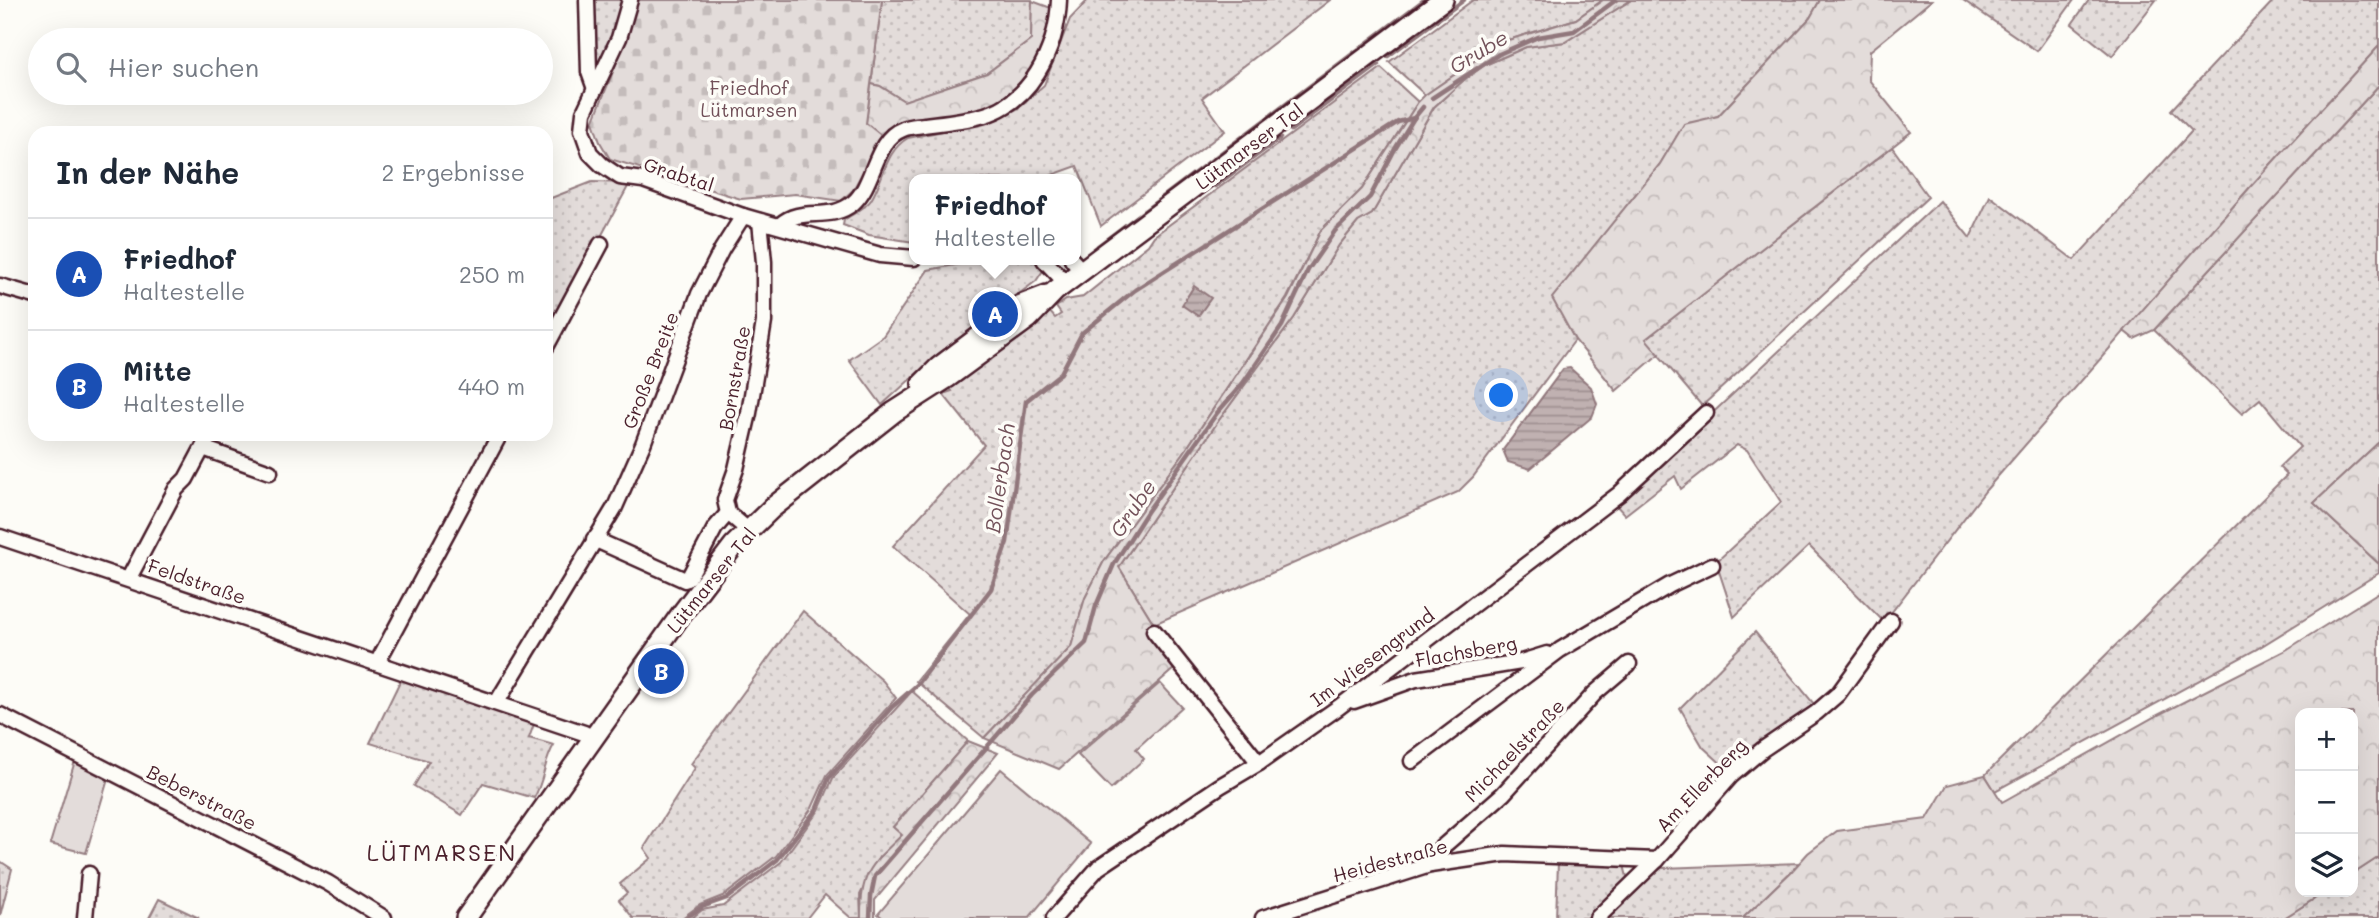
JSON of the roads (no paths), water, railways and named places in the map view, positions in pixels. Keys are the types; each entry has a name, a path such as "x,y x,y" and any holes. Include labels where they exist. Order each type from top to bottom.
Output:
{"main road":[{"name":"Lütmarser Tal","path":"1081,262 1443,0"},
{"name":"Lütmarser Tal","path":"466,918 682,613 717,565 748,530 825,465 894,412 939,367 1021,305 1060,287 1077,265"}],"street":[{"path":"587,0 589,72 595,89"},
{"name":"Grabtal","path":"630,0 619,38 584,112 582,130 590,153 602,166 620,177 643,180 743,216 880,255 909,257"},
{"path":"780,225 790,216 835,213 853,202 860,194 885,145 903,128 990,114 1012,102 1034,80 1043,62 1053,39 1059,0"},
{"name":"Große Breite","path":"497,702 615,507 643,444 699,294 722,248 743,216"},
{"name":"Bornstraße","path":"728,513 725,500 749,413 764,322 765,275 760,221"},
{"path":"553,334 601,244"},
{"path":"1047,265 1060,287"},
{"path":"0,286 28,294"},
{"name":"Im Wiesengrund","path":"1054,918 1098,867 1259,763 1339,707 1619,494 1706,413"},
{"path":"129,578 176,489 186,479 206,441"},
{"path":"377,663 496,441"},
{"path":"203,448 270,472"},
{"path":"594,539 685,580 715,528 728,513 748,530"},
{"name":"Feldstraße","path":"2,542 129,578 497,702 595,739"},
{"name":"Flachsberg","path":"1412,761 1560,650 1670,586 1712,565"},
{"name":"Am Ellerberg","path":"1597,918 1657,860 1731,776 1838,694 1891,621"},
{"path":"1154,631 1259,763"},
{"name":"Flachsberg","path":"1339,707 1416,678 1521,662 1560,650"},
{"name":"Michaelstraße","path":"1430,865 1433,856 1503,794 1595,693 1629,664"},
{"name":"Beberstraße","path":"0,715 328,883 384,918"},
{"name":"Heidestraße","path":"1263,918 1430,865 1505,854 1657,860"},
{"path":"85,918 89,874"}],"waterway":[{"path":"1098,246 1424,0"},
{"path":"1388,56 1464,0"},
{"name":"Grube","path":"1432,98 1499,54 1538,37 1574,31 1616,0"},
{"path":"1291,130 1378,65"},
{"name":"Grube","path":"870,918 875,876 1032,695 1086,643 1096,606 1114,564 1147,512 1282,326 1308,270 1335,231 1370,197 1395,149 1423,107"},
{"name":"Bollerbach","path":"686,918 702,907 727,898 777,860 816,810 829,778 892,707 918,684 991,589 1007,542 1026,401 1061,373 1082,333 1135,290 1398,122 1414,118"},
{"path":"1215,186 1280,138"}],"place":[{"name":"Friedhof","path":"995,314"},
{"name":"Mitte","path":"661,671"}],"district":[{"name":"LÜTMARSEN","path":"442,852"}],"park label":[{"name":"Friedhof Lütmarsen","path":"749,98"}]}
